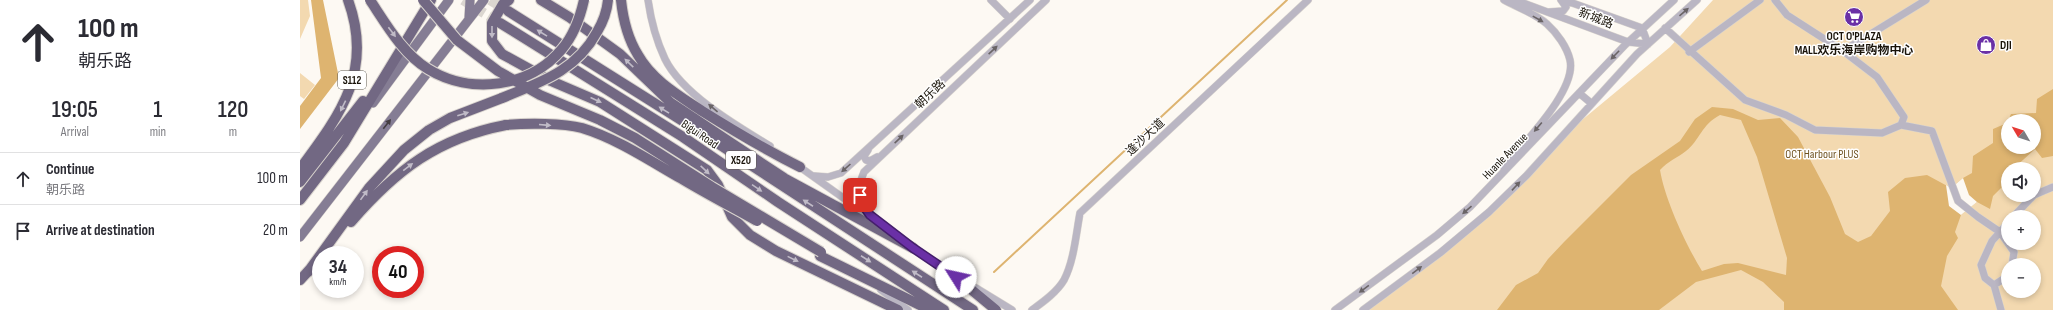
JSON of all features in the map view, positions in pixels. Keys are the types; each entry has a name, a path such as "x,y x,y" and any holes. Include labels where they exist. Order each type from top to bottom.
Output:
{"highway":[{"name":"S112","path":"300,169 338,116 348,95 354,75 357,54 357,38 355,22 348,0"},
{"path":"370,0 399,40 418,62 428,69 447,78 477,84 511,81 528,76 542,68 561,50 568,41 580,18 584,0"},
{"path":"423,0 457,40 498,71 540,96 600,120 635,138 821,254"},
{"path":"300,200 344,143 431,0"},
{"path":"509,0 503,4 496,13 492,28 492,41 502,54 551,81 600,102 707,170 718,185 732,217 750,235 776,251 898,310"},
{"path":"541,0 570,17 620,54 671,103 784,178"},
{"path":"308,272 369,188 404,150 429,130 450,118 537,84 574,62 586,50 594,38 602,23 608,0"},
{"path":"621,0 622,12 628,34 638,56 658,80 684,99 746,139 800,167"},
{"name":"X520","path":"508,11 974,310"},
{"name":"Bigui Road","path":"500,24 683,137 778,202 944,310"},
{"path":"300,182 394,62"},
{"path":"331,246 359,213 405,168 430,151 453,140 506,125 534,124 581,128 628,147 724,204 868,280 930,310"},
{"path":"723,148 784,178 913,248"},
{"path":"300,280 312,267"},
{"path":"956,277 996,310"}],"main road":[{"path":"468,20 470,0"},
{"path":"300,237 484,0"},
{"path":"344,143 449,1"}],"street":[{"path":"648,0 652,26 665,59 672,70 687,86 726,119 771,146 870,215 913,248 956,277 1012,310"},
{"path":"991,0 1010,19"},
{"name":"朝乐路","path":"813,176 828,177 840,173 1030,0"},
{"name":"朝乐路","path":"870,215 862,204 858,187 864,172 1046,0"},
{"name":"逢沙大道","path":"1032,310 1046,300 1064,280 1072,253 1080,213 1308,0"},
{"path":"1480,198 1553,109 1569,79 1570,61 1561,40 1546,23 1504,0"},
{"name":"新城路","path":"1515,0 1628,42 1648,44"},
{"path":"1547,12 1563,10 1566,7 1561,0"},
{"name":"新城路","path":"1564,0 1642,28"},
{"name":"Huanle Avenue","path":"1337,310 1437,235 1480,198 1628,42 1674,0"},
{"path":"1363,310 1440,253 1489,212 1527,175 1648,44 1697,0"},
{"path":"1689,52 1760,0"},
{"path":"1775,0 1787,15 1843,51 1877,77 1904,117 1902,126"},
{"path":"1843,51 1926,0"},
{"path":"1642,28 1648,44"},
{"path":"1665,28 1689,52 1745,100 1786,115 1815,130 1882,133 1902,126 1932,131 1958,201 2000,232 2014,252 2013,258"},
{"path":"1579,94 1591,104"},
{"path":"872,145 864,156 866,160 870,161 882,155"},
{"path":"2041,192 2053,187"},
{"path":"2020,210 2027,202"},
{"path":"2000,232 1992,241 1981,265 1985,278 1994,285 2001,310"},
{"path":"868,280 908,310"},
{"path":"1994,285 2001,280"}],"green space":[{"path":"300,0 308,0 310,16 300,39"},
{"name":"OCT Harbour PLUS","path":"1713,0 2053,0 2053,310 1367,310 1494,212 1582,120 1670,47"},
{"path":"300,73 315,85 304,99 300,96"}],"shaded area":[{"path":"311,0 323,0 339,78 300,129 300,106 321,78"},
{"path":"2053,89 2053,156 2042,158 2039,154 2041,154 2041,114 2011,114 2036,113 2037,99"},
{"path":"1712,107 1733,109 1758,120 1780,118 1798,137 1830,197 1845,234 1858,242 1871,236 1890,211 1888,192 1905,178 1927,175 1951,188 1972,173 1973,156 1993,143 1993,129 2001,126 2001,154 2030,154 2021,162 2001,162 2001,188 1993,196 1990,209 1977,202 1961,215 1955,232 1958,238 1947,256 1941,286 1958,310 1784,310 1784,302 1763,282 1741,270 1696,282 1659,310 1497,310 1516,285 1538,273 1548,259 1564,242 1631,175 1680,141 1695,119","holes":["1720,115 1741,120 1757,157 1787,258 1786,275 1738,263 1724,264 1702,271 1689,248 1666,195 1660,170 1666,164 1691,147 1709,123"]}],"pier":[{"path":"1963,178 1969,195 1977,202 1961,215 1949,206 1946,185 1951,188"}],"waterway":[{"path":"994,272 1287,0"}],"tunnel":[{"path":"463,0 500,23"},
{"path":"490,0 508,11"}],"place":[{"name":"OCT O'PLAZA MALL欢乐海岸购物中心","path":"1854,17"},
{"name":"DJI","path":"1986,45"}],"route":[{"path":"860,195 862,204 870,215 913,248 929,257 956,277"}]}
